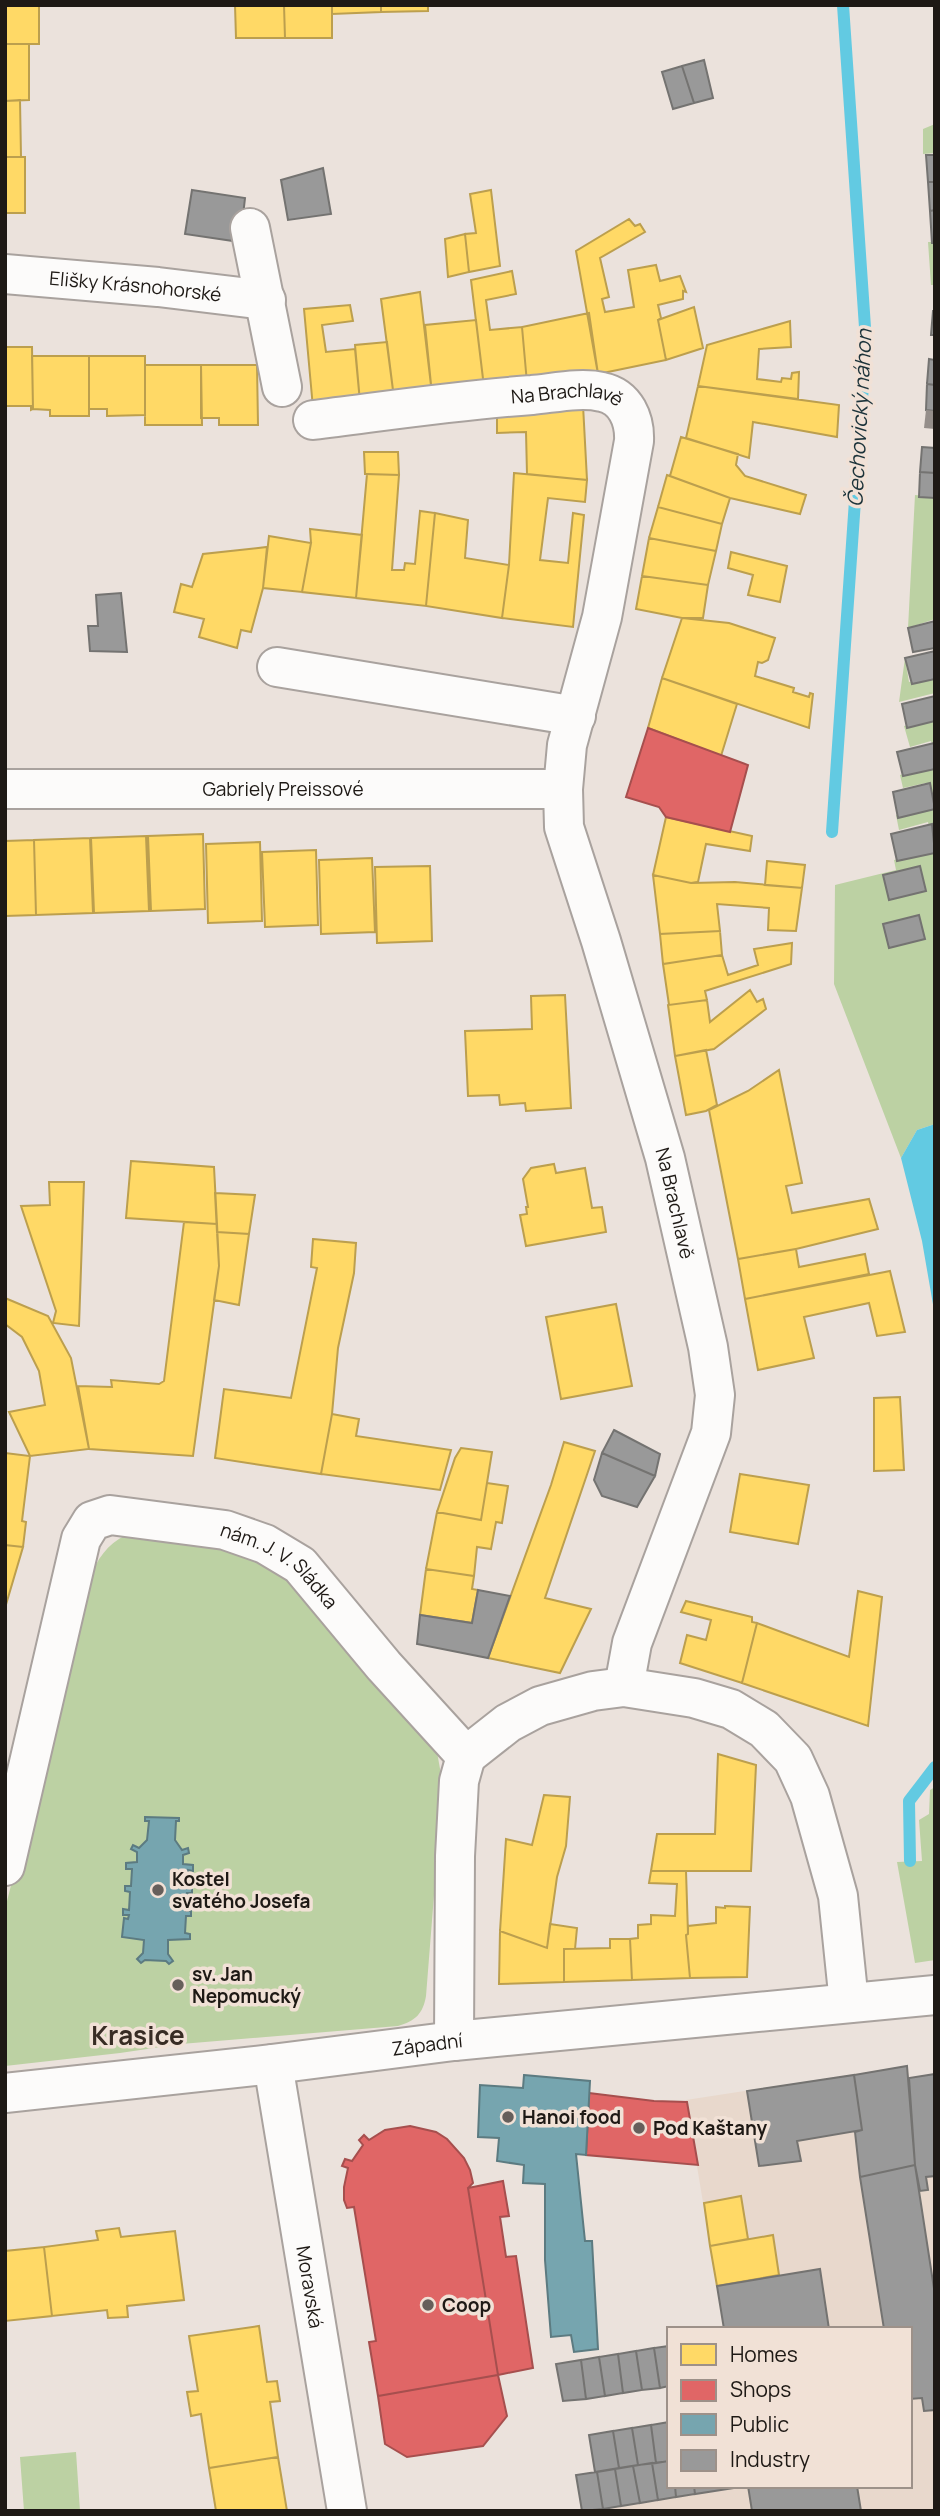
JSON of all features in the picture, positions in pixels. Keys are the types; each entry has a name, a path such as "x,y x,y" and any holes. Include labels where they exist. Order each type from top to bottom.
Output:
{"street":[{"path":"250,228 282,387"},
{"name":"Elišky Krásnohorské","path":"5,274 158,287 266,300"},
{"name":"Na Brachlavě","path":"313,420 498,397 585,391 603,392 616,398 625,406 635,429 602,617 567,745 563,789 565,827 665,1158 701,1309 715,1395 711,1433 632,1643 624,1687"},
{"path":"277,667 576,716"},
{"name":"Gabriely Preissové","path":"5,789 563,789"},
{"name":"nám. J. V. Sládka","path":"5,1866 81,1539 92,1521 110,1515 225,1530 265,1544 300,1565 384,1666 466,1756"},
{"path":"454,2041 459,1781 466,1756 508,1723 540,1706 593,1690 624,1687 694,1698 731,1709 764,1729 793,1759 810,1796 838,1896 849,2003"},
{"name":"Západní","path":"5,2093 454,2041 935,1996"},
{"name":"Moravská","path":"273,2064 347,2511"}],"shaded area":[{"path":"907,2066 909,2078 935,2074 935,2511 581,2511 576,2475 667,2461 667,2488 912,2488 912,2327 724,2327 686,2100"}],"green space":[{"path":"935,124 935,153 923,154 923,129"},
{"path":"928,242 935,242 935,285 931,285"},
{"path":"915,495 935,497 935,619 908,628"},
{"path":"905,658 909,682 935,676 935,693 899,702"},
{"path":"935,719 935,754 931,741 910,747 904,726"},
{"path":"935,767 935,1124 917,1130 901,1158 834,984 835,885 896,870 894,860 934,851 928,822 899,830 896,815 932,808 926,783 903,788 900,775"},
{"path":"126,1535 223,1540 285,1576 437,1752 442,1780 441,1807 426,1996 423,2008 409,2022 398,2026 181,2044 5,2066 5,1909 89,1579 103,1553"},
{"path":"935,1787 935,1960 915,1963 897,1862 922,1861 919,1820 929,1814 930,1790"},
{"path":"76,2452 80,2511 24,2511 20,2457"}],"water":[{"path":"935,1124 935,1316 922,1241 901,1158 917,1130"}],"building: Homes":[{"path":"5,5 39,5 39,44 5,44"},
{"path":"235,5 284,5 285,38 236,38"},
{"path":"284,5 332,5 332,38 285,38"},
{"path":"332,5 381,5 381,12 332,14"},
{"path":"381,5 428,5 428,11 381,12"},
{"path":"5,44 29,44 29,100 5,101"},
{"path":"20,100 21,157 5,157 5,101"},
{"path":"5,157 25,157 25,213 5,213"},
{"path":"491,190 500,266 469,272 465,234 476,233 470,194"},
{"path":"629,219 635,226 640,224 645,232 600,258 609,297 602,299 605,312 634,307 628,270 656,265 660,281 680,276 686,292 683,291 683,299 658,305 661,318 658,320 666,360 598,374 576,251"},
{"path":"465,234 469,272 448,277 445,239"},
{"path":"512,271 516,294 486,300 490,330 522,327 527,383 484,387 471,280"},
{"path":"420,292 432,394 394,398 381,299"},
{"path":"350,305 353,321 322,325 326,352 355,349 360,402 313,408 304,309"},
{"path":"694,307 703,348 666,360 658,320"},
{"path":"589,313 598,374 527,383 522,327"},
{"path":"476,320 484,387 432,394 425,325"},
{"path":"790,321 791,347 759,349 757,379 781,382 782,378 791,379 792,373 799,372 798,399 698,386 707,345"},
{"path":"387,342 394,398 360,402 355,345"},
{"path":"5,347 32,347 31,410 31,406 5,406"},
{"path":"32,356 89,356 89,416 50,416 50,410 33,409"},
{"path":"89,356 145,356 145,415 107,416 107,409 89,409"},
{"path":"145,365 201,365 202,425 145,425"},
{"path":"201,365 257,365 258,425 219,425 219,418 201,418"},
{"path":"698,386 839,405 837,437 753,422 749,458 686,438"},
{"path":"583,405 587,480 527,474 526,432 497,433 497,408"},
{"path":"681,437 738,454 736,465 745,476 806,495 800,514 730,498 670,476"},
{"path":"364,452 398,452 399,475 365,474"},
{"path":"514,473 587,480 585,502 548,498 540,560 568,563 573,513 584,515 573,627 502,618 509,565"},
{"path":"367,474 399,475 392,570 404,570 405,563 415,564 420,511 435,513 426,606 356,598"},
{"path":"667,475 730,498 722,524 658,507"},
{"path":"658,507 722,524 716,551 649,538"},
{"path":"435,513 468,520 465,558 509,565 502,618 426,606"},
{"path":"310,529 362,535 356,598 302,592 311,543"},
{"path":"269,536 311,543 302,592 263,588"},
{"path":"649,538 716,551 708,585 642,576"},
{"path":"267,547 263,588 251,632 241,630 237,648 199,637 204,619 174,612 181,584 192,587 203,554"},
{"path":"731,552 787,566 780,602 748,595 753,575 728,568"},
{"path":"642,576 708,585 703,618 682,618 636,609"},
{"path":"682,618 729,623 775,638 768,660 758,662 755,676 794,688 793,692 809,697 810,693 813,694 809,728 662,678"},
{"path":"662,678 737,704 721,756 648,728"},
{"path":"666,817 752,836 750,851 706,844 698,882 653,875"},
{"path":"203,834 205,909 151,911 148,836"},
{"path":"146,836 149,911 94,913 91,838"},
{"path":"90,838 93,913 36,915 34,840"},
{"path":"34,840 36,915 5,916 5,841"},
{"path":"260,842 262,921 208,923 206,844"},
{"path":"316,850 318,925 265,927 262,852"},
{"path":"372,858 375,932 321,934 319,860"},
{"path":"767,861 805,865 802,888 765,885"},
{"path":"430,866 432,941 377,943 375,867"},
{"path":"653,875 691,883 735,882 802,888 796,931 768,930 769,908 717,904 720,931 660,934"},
{"path":"720,931 722,955 663,964 660,934"},
{"path":"792,943 791,964 705,991 707,1000 669,1005 663,964 722,955 728,975 758,965 754,949"},
{"path":"750,990 757,1002 763,999 766,1009 714,1049 675,1056 668,1005 707,1000 710,1022"},
{"path":"565,995 571,1108 526,1111 525,1103 500,1105 499,1095 468,1096 465,1031 532,1029 531,996"},
{"path":"706,1050 717,1105 706,1111 686,1115 675,1056"},
{"path":"779,1070 802,1183 786,1186 792,1213 869,1199 878,1229 796,1249 738,1259 709,1110 748,1091"},
{"path":"131,1161 214,1167 217,1224 126,1218"},
{"path":"554,1164 556,1173 585,1168 592,1208 602,1207 606,1232 526,1246 520,1215 527,1214 528,1207 523,1179 531,1168"},
{"path":"49,1182 84,1182 79,1326 53,1323 56,1311 21,1206 50,1205"},
{"path":"215,1193 255,1195 249,1234 217,1232"},
{"path":"184,1222 217,1224 219,1266 193,1456 89,1449 78,1386 112,1387 111,1380 159,1384 164,1381"},
{"path":"217,1232 249,1234 239,1305 214,1300 219,1266"},
{"path":"313,1239 356,1243 354,1273 338,1348 332,1414 321,1474 215,1458 224,1389 291,1398 317,1268 311,1267"},
{"path":"796,1249 799,1267 865,1254 869,1274 745,1299 738,1259"},
{"path":"890,1271 905,1332 877,1336 869,1303 804,1317 814,1358 758,1370 745,1299"},
{"path":"5,1298 48,1316 71,1358 89,1449 30,1456 9,1412 45,1405 39,1371 22,1337 5,1324"},
{"path":"616,1304 632,1386 561,1399 546,1317"},
{"path":"900,1397 904,1470 874,1471 874,1398"},
{"path":"332,1414 359,1419 356,1436 451,1450 440,1490 321,1474"},
{"path":"564,1442 595,1451 545,1598 591,1609 560,1673 488,1658"},
{"path":"461,1448 492,1452 481,1520 437,1512 455,1458"},
{"path":"5,1453 30,1456 22,1521 26,1522 23,1547 5,1545"},
{"path":"740,1474 809,1485 798,1544 730,1532"},
{"path":"487,1483 508,1486 502,1523 496,1522 491,1549 477,1547 474,1576 426,1569 437,1512 481,1520"},
{"path":"5,1545 23,1547 5,1608"},
{"path":"426,1569 474,1576 472,1589 478,1590 472,1623 420,1615"},
{"path":"858,1591 882,1597 868,1726 742,1683 757,1623 849,1657"},
{"path":"686,1601 752,1617 752,1622 757,1623 742,1683 680,1663 687,1635 706,1640 711,1620 681,1612"},
{"path":"718,1754 756,1765 751,1871 651,1871 657,1834 715,1834"},
{"path":"544,1795 570,1797 566,1846 557,1877 547,1948 500,1931 506,1839 532,1845"},
{"path":"651,1871 686,1871 686,1935 690,1978 632,1980 630,1939 638,1938 638,1925 651,1924 651,1915 675,1916 677,1884 649,1883"},
{"path":"716,1907 750,1907 747,1977 690,1978 686,1935 688,1926 716,1923"},
{"path":"550,1924 577,1928 575,1949 564,1949 564,1982 499,1984 500,1931 547,1948"},
{"path":"610,1939 630,1939 632,1980 564,1982 564,1949 610,1948"},
{"path":"741,2196 748,2239 710,2246 704,2203"},
{"path":"119,2228 121,2237 175,2231 184,2300 127,2306 128,2317 108,2318 107,2310 52,2316 44,2247 98,2240 96,2231"},
{"path":"773,2235 779,2275 717,2286 710,2246"},
{"path":"44,2247 52,2316 5,2321 5,2251"},
{"path":"259,2326 267,2382 277,2381 280,2401 270,2402 278,2457 209,2468 201,2414 191,2416 187,2392 198,2391 189,2336"},
{"path":"278,2457 287,2511 216,2511 209,2468"}],"building: Shops":[{"path":"648,728 748,765 730,832 666,817 659,807 626,797"},
{"name":"Pod Kaštany","path":"589,2093 687,2102 698,2165 586,2155"},
{"path":"410,2126 436,2132 447,2139 464,2158 470,2170 473,2183 468,2188 498,2375 378,2396 369,2342 376,2341 354,2207 347,2208 344,2200 348,2168 342,2166 345,2159 352,2161 363,2145 359,2140 364,2135 369,2140 385,2130"},
{"path":"503,2181 509,2216 500,2217 506,2257 516,2256 533,2368 498,2375 468,2188"},
{"path":"498,2375 507,2416 483,2446 407,2457 385,2444 378,2396"}],"building: Public":[{"name":"Kostel svatého Josefa","path":"145,1817 179,1818 179,1821 176,1821 175,1840 182,1850 188,1848 189,1853 183,1855 183,1864 193,1865 193,1871 188,1870 187,1888 192,1888 192,1893 187,1893 186,1911 191,1911 191,1916 186,1916 185,1933 190,1934 190,1939 168,1940 168,1954 173,1961 169,1964 166,1961 145,1960 141,1963 137,1959 143,1953 144,1940 122,1937 124,1918 128,1919 129,1915 123,1915 123,1909 129,1910 130,1892 125,1891 125,1886 131,1886 132,1869 126,1869 126,1863 137,1862 137,1852 131,1849 133,1845 139,1848 147,1840 149,1821 145,1821"},
{"path":"524,2075 590,2081 586,2155 576,2154 585,2241 592,2241 598,2349 574,2352 571,2335 551,2337 545,2260 545,2184 523,2183 524,2165 497,2161 499,2138 478,2137 480,2085 523,2088"}],"building: Industry":[{"path":"704,60 713,98 694,103 682,66"},
{"path":"682,66 694,103 673,109 662,72"},
{"path":"926,155 935,155 935,182 928,182"},
{"path":"323,168 331,214 288,220 281,180"},
{"path":"928,182 935,182 935,210 930,211"},
{"path":"192,190 245,198 240,242 185,234"},
{"path":"935,210 935,243 932,243 930,211"},
{"path":"933,311 935,335 931,335"},
{"path":"929,359 935,360 935,385 927,384"},
{"path":"927,384 935,385 935,411 926,410"},
{"path":"922,447 935,448 935,473 920,472"},
{"path":"920,472 935,473 935,498 919,497"},
{"path":"121,593 127,652 90,651 88,626 98,626 96,595"},
{"path":"935,621 935,648 913,652 908,628"},
{"path":"935,651 935,679 912,684 905,658"},
{"path":"935,696 935,721 907,728 902,704"},
{"path":"934,743 935,769 903,776 897,752"},
{"path":"930,783 935,809 898,818 893,792"},
{"path":"932,824 935,853 897,861 891,834"},
{"path":"920,866 926,891 889,900 883,875"},
{"path":"919,915 925,939 889,948 883,924"},
{"path":"614,1430 660,1454 655,1476 602,1453"},
{"path":"602,1453 655,1476 637,1507 602,1496 594,1480"},
{"path":"478,1590 510,1596 488,1658 417,1644 420,1615 472,1623"},
{"path":"907,2066 915,2165 860,2177 855,2132 862,2130 854,2075"},
{"path":"935,2074 935,2176 926,2177 928,2190 920,2191 915,2165 909,2078"},
{"path":"854,2075 862,2130 797,2141 801,2161 759,2166 747,2091"},
{"path":"915,2165 935,2295 935,2410 924,2411 922,2398 912,2399 912,2327 884,2327 860,2177"},
{"path":"820,2269 829,2327 724,2327 717,2286"},
{"path":"667,2346 667,2386 660,2388 654,2348"},
{"path":"654,2348 660,2388 642,2390 636,2351"},
{"path":"636,2351 642,2390 623,2393 618,2354"},
{"path":"618,2354 623,2393 605,2396 599,2357"},
{"path":"599,2357 605,2396 586,2399 581,2360"},
{"path":"581,2360 586,2399 563,2401 556,2364"},
{"path":"667,2422 667,2461 656,2463 651,2425"},
{"path":"651,2425 656,2463 638,2465 632,2428"},
{"path":"632,2428 638,2465 619,2468 613,2431"},
{"path":"613,2431 619,2468 595,2472 589,2435"},
{"path":"667,2461 667,2488 675,2488 676,2497 658,2500 652,2463"},
{"path":"652,2463 658,2500 640,2503 633,2466"},
{"path":"633,2466 640,2503 621,2506 615,2469"},
{"path":"615,2469 621,2506 603,2509 597,2472"},
{"path":"597,2472 603,2509 582,2511 576,2475"},
{"path":"675,2488 694,2488 695,2494 676,2497"},
{"path":"694,2488 734,2488 695,2494"},
{"path":"748,2488 857,2488 861,2511 752,2511"}],"building: Other":[{"path":"926,410 935,411 935,429 924,428"}],"waterway":[{"name":"Čechovický náhon","path":"832,832 866,342 843,5"},
{"name":"Čechovický náhon","path":"910,1861 909,1801 935,1767"}],"place":[{"name":"Kostel svatého Josefa","path":"158,1890"},
{"name":"sv. Jan Nepomucký","path":"178,1985"},
{"name":"Hanoi food","path":"508,2117"},
{"name":"Pod Kaštany","path":"639,2128"},
{"name":"Coop","path":"428,2305"}],"district":[{"name":"Krasice","path":"138,2035"}]}
